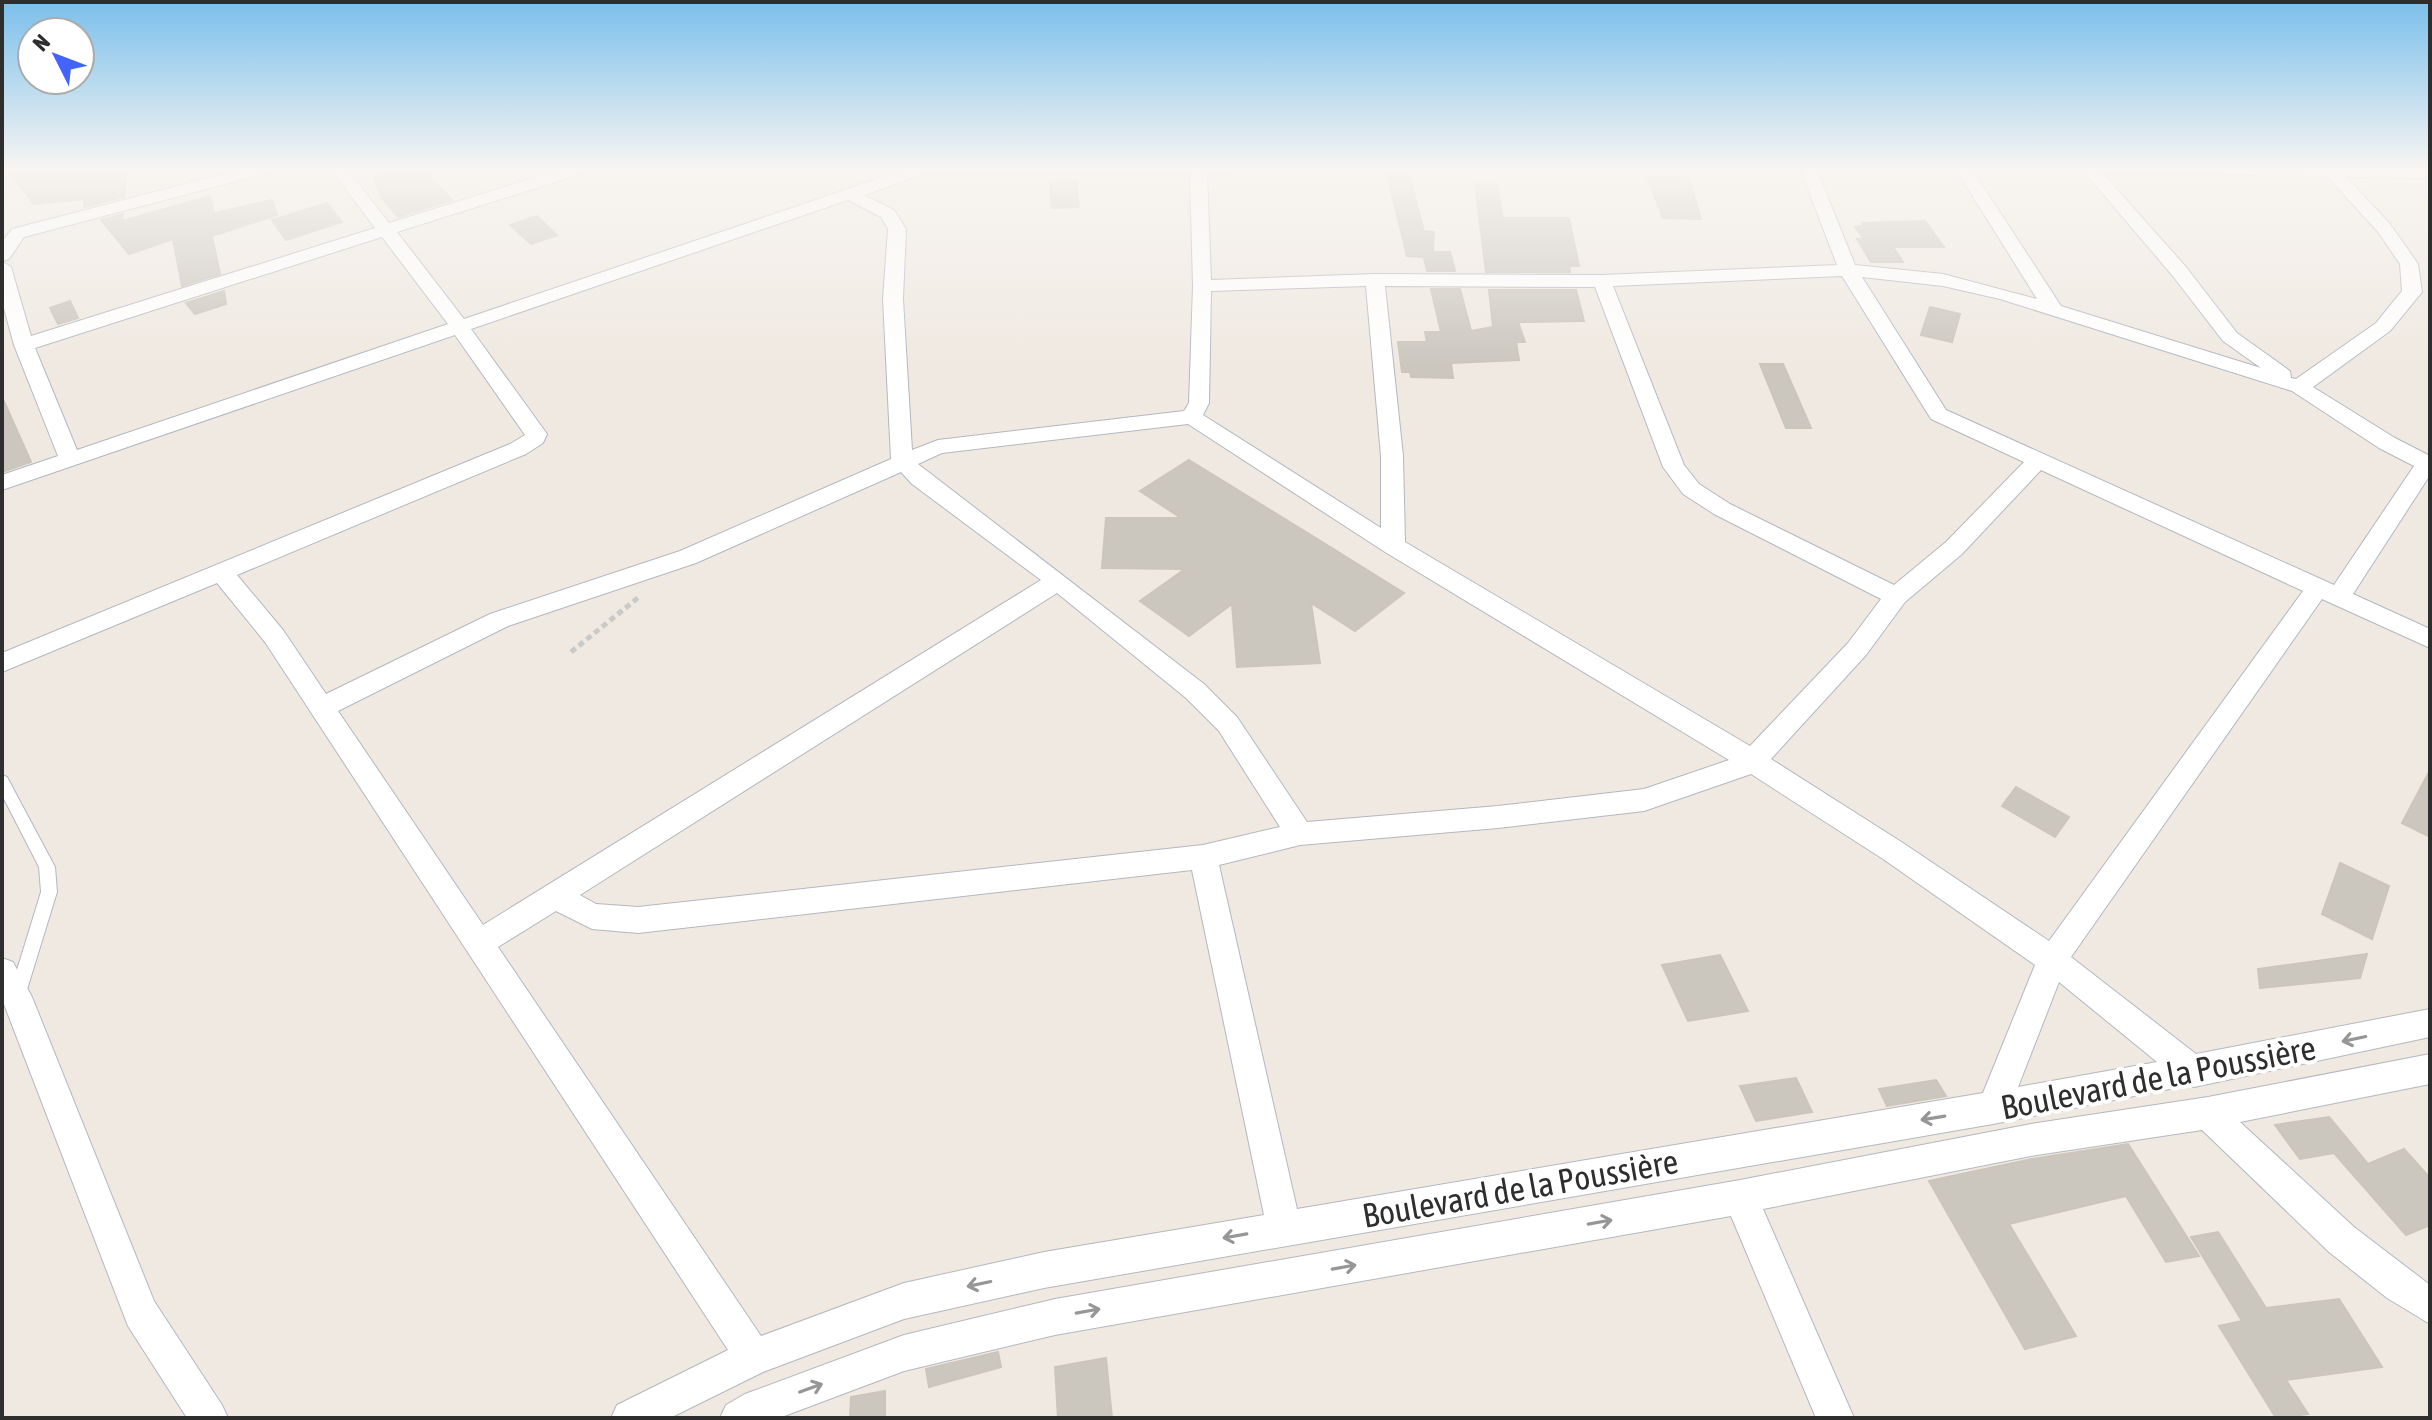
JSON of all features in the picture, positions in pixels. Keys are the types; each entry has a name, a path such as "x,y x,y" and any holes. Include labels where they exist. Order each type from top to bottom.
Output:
{"street":[{"path":"24,345 373,234"},
{"path":"2,663 518,449 535,438 536,434 459,326 389,234"},
{"path":"2,483 730,234"},
{"path":"897,234 893,299 902,460 920,479 1139,644 1228,724 1300,834"},
{"path":"1191,417 1199,403 1200,234"},
{"path":"1834,234 1848,270 1934,411 1943,418 2430,639"},
{"path":"2005,234 2052,307"},
{"path":"1993,1109 2052,960 2428,464 2387,443 2299,387 2230,337 2147,234"},
{"path":"2299,387 2383,327 2412,292 2409,264 2388,234"},
{"path":"2,255 10,235"},
{"path":"2,267 24,345 70,459"},
{"path":"1202,286 1375,280 1602,281 1848,270 1943,280 2052,307 2299,387"},
{"path":"1375,280 1392,456 1393,546"},
{"path":"1602,281 1674,467 1691,489 1722,509 1896,596"},
{"path":"321,708 499,620 688,557 902,460 949,444 1191,417 1293,479 1393,546 1618,679 1868,835 2052,960 2194,1072"},
{"path":"556,897 592,916 638,920 1203,857 1300,834 1498,817 1644,800 1751,763 1857,649 1896,596 1954,548 2036,462"},
{"path":"222,573 274,636 754,1357"},
{"path":"477,945 1058,581"},
{"path":"1203,857 1284,1228"},
{"path":"10,984 141,1313 209,1418"},
{"name":"Boulevard de la Poussière","path":"630,1418 754,1357 904,1301 1044,1270 1993,1109 2194,1072 2430,1023"},
{"name":"Boulevard de la Poussière","path":"739,1418 758,1407 904,1353 1055,1317 1740,1197 2031,1140 2208,1113 2430,1069"},
{"path":"2208,1113 2308,1211 2383,1275 2430,1306"},
{"path":"1740,1197 1835,1418"}],"lane":[{"path":"2,781 47,867 49,892 10,984"}],"path":[{"path":"571,652 642,595"}],"building":[{"path":"113,234 217,234 212,236 220,274 182,286 173,239 129,254"},
{"path":"282,234 304,234 286,240"},
{"path":"520,234 557,235 531,244"},
{"path":"1402,234 1434,234 1433,252 1450,252 1455,271 1427,271 1424,257 1407,256"},
{"path":"1481,234 1572,234 1579,266 1569,266 1570,272 1486,272"},
{"path":"1860,234 1935,234 1944,247 1893,247 1903,262 1871,262 1857,239 1864,239"},
{"path":"1431,289 1460,289 1471,331 1493,327 1489,290 1576,290 1584,321 1518,322 1525,342 1516,342 1519,360 1451,363 1453,378 1411,377 1410,372 1402,372 1398,342 1427,342 1425,332 1441,332"},
{"path":"224,291 226,304 195,314 186,303"},
{"path":"70,301 78,318 58,324 50,308"},
{"path":"1930,307 1960,314 1952,342 1921,335"},
{"path":"1760,364 1783,364 1811,428 1786,428"},
{"path":"2,397 31,462 2,472"},
{"path":"1189,460 1404,593 1355,631 1311,603 1320,663 1237,667 1232,604 1189,636 1140,601 1185,569 1102,568 1106,518 1181,518 1140,491"},
{"path":"2430,770 2430,837 2402,823"},
{"path":"2016,787 2069,817 2055,837 2002,806"},
{"path":"2340,863 2389,886 2372,939 2322,914"},
{"path":"2367,954 2360,978 2260,988 2258,969"},
{"path":"1720,955 1748,1011 1688,1021 1662,965"},
{"path":"1796,1078 1812,1112 1756,1121 1740,1086"},
{"path":"1936,1080 1946,1096 1887,1106 1879,1089"},
{"path":"2329,1117 2368,1164 2404,1149 2430,1178 2430,1225 2406,1235 2334,1153 2300,1159 2275,1125"},
{"path":"2128,1144 2199,1256 2166,1262 2126,1196 2009,1224 2076,1336 2025,1349 1929,1181 2032,1159"},
{"path":"2218,1232 2266,1308 2339,1299 2382,1367 2286,1380 2308,1414 2276,1418 2219,1326 2242,1321 2191,1237"},
{"path":"998,1352 1001,1367 929,1387 926,1369"},
{"path":"1106,1358 1112,1418 1058,1418 1055,1367"},
{"path":"885,1391 885,1418 850,1418 851,1397"}]}
